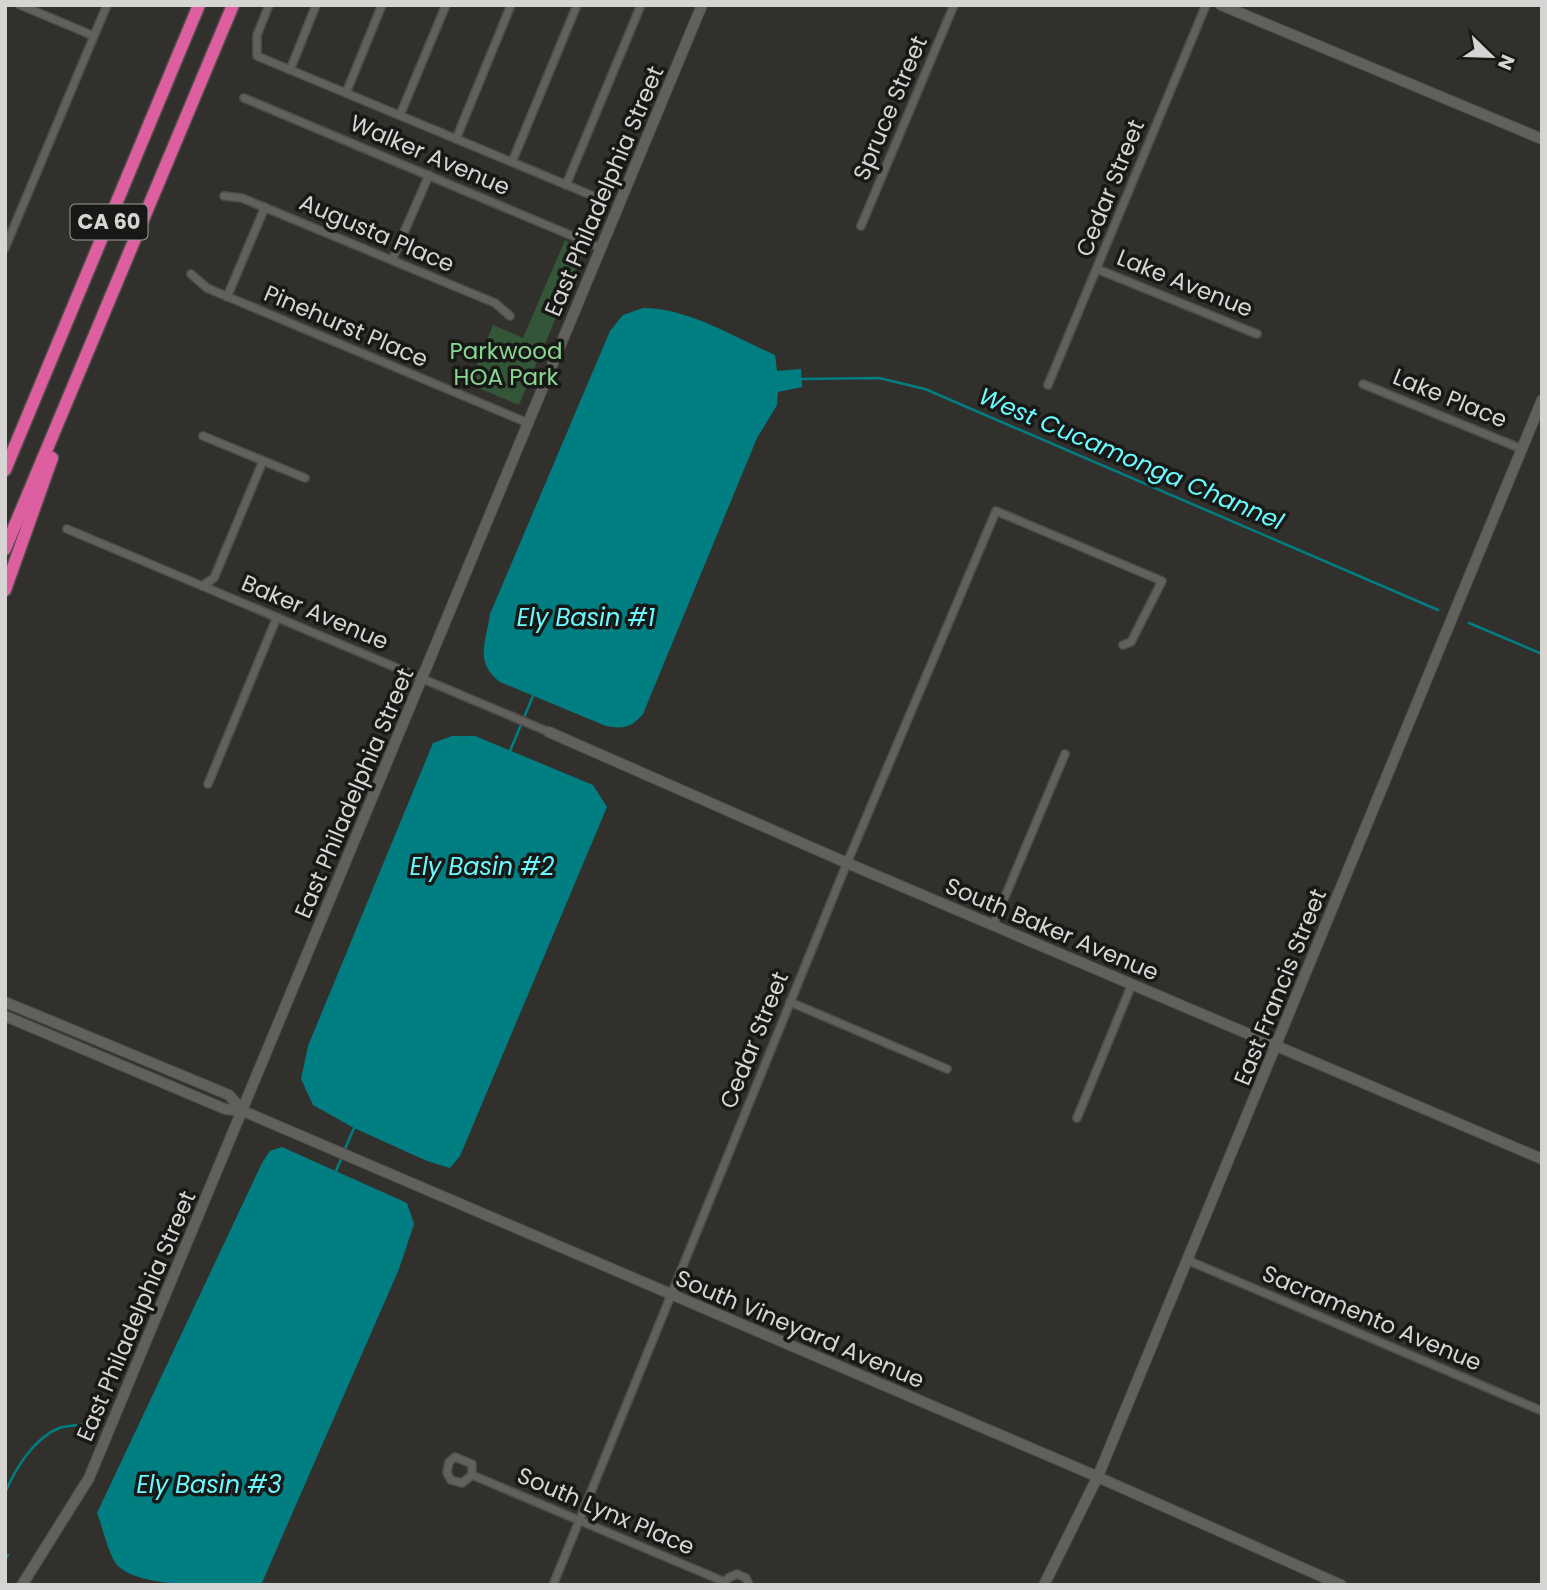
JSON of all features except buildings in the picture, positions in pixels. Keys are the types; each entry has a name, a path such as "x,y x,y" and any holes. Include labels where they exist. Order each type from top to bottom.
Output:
{"highway":[{"name":"CA 60","path":"5,470 199,5"},
{"name":"CA 60","path":"5,549 233,5"},
{"path":"5,590 100,323"},
{"path":"5,456 19,439"}],"street":[{"path":"20,5 94,36"},
{"path":"5,248 107,5"},
{"name":"Walker Avenue","path":"270,5 257,35 257,56 598,198"},
{"path":"290,70 316,5"},
{"path":"346,93 382,5"},
{"path":"400,115 446,5"},
{"path":"456,139 512,5"},
{"path":"512,162 577,5"},
{"path":"566,185 641,5"},
{"name":"East Philadelphia Street","path":"22,1585 89,1478 702,5"},
{"name":"Spruce Street","path":"861,226 954,5"},
{"name":"Cedar Street","path":"1048,385 1206,5"},
{"path":"1221,5 1542,139"},
{"name":"Walker Avenue","path":"244,98 601,248"},
{"path":"393,260 429,175"},
{"name":"Augusta Place","path":"224,196 242,198 393,260 495,303 510,316"},
{"path":"227,297 265,207"},
{"name":"Lake Avenue","path":"1097,269 1257,334"},
{"name":"Pinehurst Place","path":"191,274 207,289 528,424"},
{"name":"Lake Place","path":"1363,384 1521,449"},
{"name":"East Francis Street","path":"1044,1585 1098,1476 1542,400"},
{"path":"203,436 305,478"},
{"path":"202,586 214,578 263,461"},
{"name":"Cedar Street","path":"553,1585 847,863 996,511 1161,580 1130,642 1123,645"},
{"name":"Baker Avenue","path":"66,529 549,732"},
{"path":"208,783 277,617"},
{"name":"South Baker Avenue","path":"549,732 847,863 1542,1159"},
{"path":"993,925 1065,754"},
{"path":"1077,1118 1132,984"},
{"name":"South Vineyard Avenue","path":"5,1002 229,1095 243,1111"},
{"path":"790,1002 947,1069"},
{"name":"South Vineyard Avenue","path":"5,1016 225,1109 243,1111 1098,1476 1341,1585"},
{"name":"Sacramento Avenue","path":"1187,1260 1542,1411"},
{"name":"South Lynx Place","path":"472,1475 724,1583 737,1574 746,1578 749,1585"}],"green space":[{"name":"Parkwood HOA Park","path":"565,240 580,248 582,256 519,405 469,384 493,325 523,338"}],"water":[{"name":"Ely Basin #1","path":"643,308 660,309 694,318 775,355 777,371 801,369 802,387 778,392 777,405 757,438 643,714 631,725 617,727 606,726 500,682 487,667 484,651 490,614 610,331 623,315"},
{"name":"Ely Basin #2","path":"452,736 475,736 593,785 607,807 460,1156 450,1168 427,1161 354,1128 313,1105 301,1079 308,1046 433,743"},
{"name":"Ely Basin #3","path":"282,1147 407,1203 414,1224 399,1269 261,1585 183,1584 143,1578 116,1564 97,1513 262,1163 270,1151"}],"waterway":[{"name":"West Cucamonga Channel","path":"801,379 879,378 925,389 1438,610"},
{"name":"West Cucamonga Channel","path":"1469,623 1542,654"},
{"path":"510,751 533,696"},
{"path":"344,1151 354,1128"},
{"path":"336,1171 342,1157"},
{"path":"5,1493 14,1474 41,1439 59,1428 88,1424"},
{"path":"5,1559 8,1555"}]}
